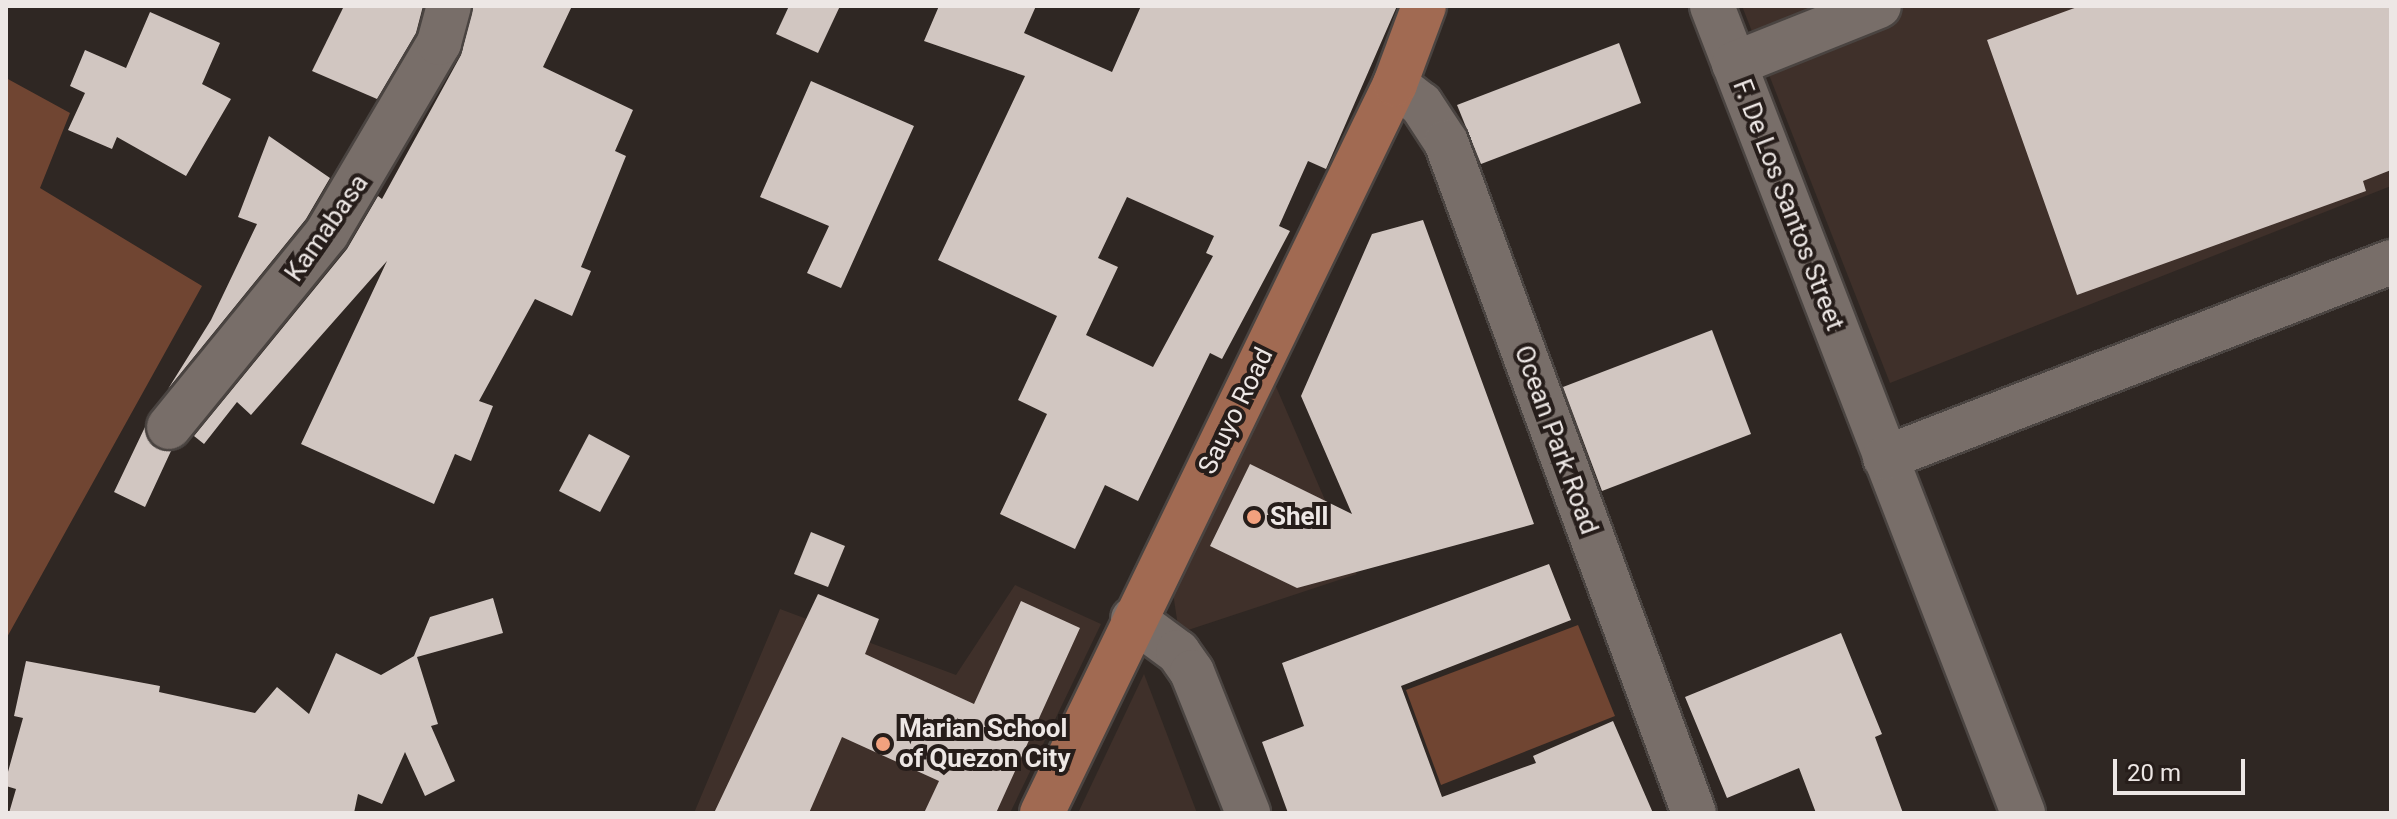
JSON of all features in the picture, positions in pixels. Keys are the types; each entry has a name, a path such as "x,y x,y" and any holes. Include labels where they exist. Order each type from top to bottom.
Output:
{"main road":[{"name":"Sauyo Road","path":"1042,813 1133,619 1395,84 1424,6"}],"street":[{"name":"Kamabasa","path":"169,427 327,233 439,43 449,6"},
{"name":"F. De Los Santos Street","path":"1712,6 2023,813"},
{"path":"1734,64 1879,6"},
{"name":"Ocean Park Road","path":"1395,84 1421,104 1446,142 1694,813"},
{"path":"1885,458 2391,262"},
{"path":"1133,619 1178,652 1192,672 1248,813"}],"shaded area":[{"path":"1742,6 2391,6 2391,186 1890,383"},
{"path":"6,78 70,113 40,188 202,286 6,639"},
{"path":"1274,382 1357,574 1179,633 1173,593"},
{"name":"Marian School of Quezon City","path":"1015,585 1101,624 1010,813 694,813 780,609 956,675"},
{"path":"1578,625 1615,716 1441,785 1406,690"},
{"path":"1144,674 1197,813 1078,813"}],"building":[{"path":"344,6 423,6 416,33 377,99 312,71"},
{"path":"473,6 572,6 543,67 633,110 615,151 626,156 581,267 591,271 572,316 535,299 479,401 493,406 471,461 455,454 434,504 301,444 387,261 251,415 237,402 204,444 194,436 347,249 378,196 382,199 461,55"},
{"path":"789,6 840,6 818,53 776,34"},
{"path":"939,6 1036,6 1024,33 1112,72 1141,6 1397,6 1326,169 1308,161 1279,226 1290,231 1222,359 1210,353 1138,501 1105,485 1075,549 1000,514 1047,414 1018,400 1057,316 938,260 1025,76 924,41","holes":["1127,197 1214,236 1206,253 1213,256 1153,367 1086,335 1118,267 1098,258"]},
{"path":"2080,6 2391,6 2391,170 2363,181 2366,191 2077,295 1987,40"},
{"path":"150,12 220,43 202,84 231,99 186,176 117,137 112,149 68,130 85,93 70,86 85,50 126,68"},
{"path":"1619,43 1641,103 1481,164 1457,105"},
{"path":"811,81 914,126 841,288 807,273 829,226 760,197"},
{"path":"269,136 330,178 306,219 168,389 211,320 257,224 238,217"},
{"path":"1423,220 1534,524 1297,588 1210,546 1250,464 1352,514 1301,396 1372,234"},
{"path":"1712,330 1751,434 1602,491 1563,387"},
{"path":"145,427 153,446 171,451 145,507 114,492"},
{"path":"589,434 630,456 600,512 559,491"},
{"path":"811,532 845,546 828,587 794,574"},
{"path":"1549,564 1571,620 1401,686 1442,797 1536,763 1533,756 1613,721 1653,813 1288,813 1262,742 1304,726 1282,663"},
{"name":"Marian School of Quezon City","path":"818,594 879,619 865,654 974,704 1021,601 1080,628 996,813 924,813 939,781 842,737 809,813 714,813"},
{"path":"493,598 503,633 417,657 438,724 431,726 455,781 425,796 405,752 382,804 358,794 354,813 9,813 16,789 6,786 6,779 23,718 14,716 26,661 160,686 159,692 255,713 277,687 309,714 336,653 381,675 414,656 430,617"},
{"path":"1841,633 1882,734 1875,737 1903,813 1816,813 1799,768 1727,798 1685,697"}],"place":[{"name":"Shell","path":"1254,517"},
{"name":"Marian School of Quezon City","path":"883,744"}]}
